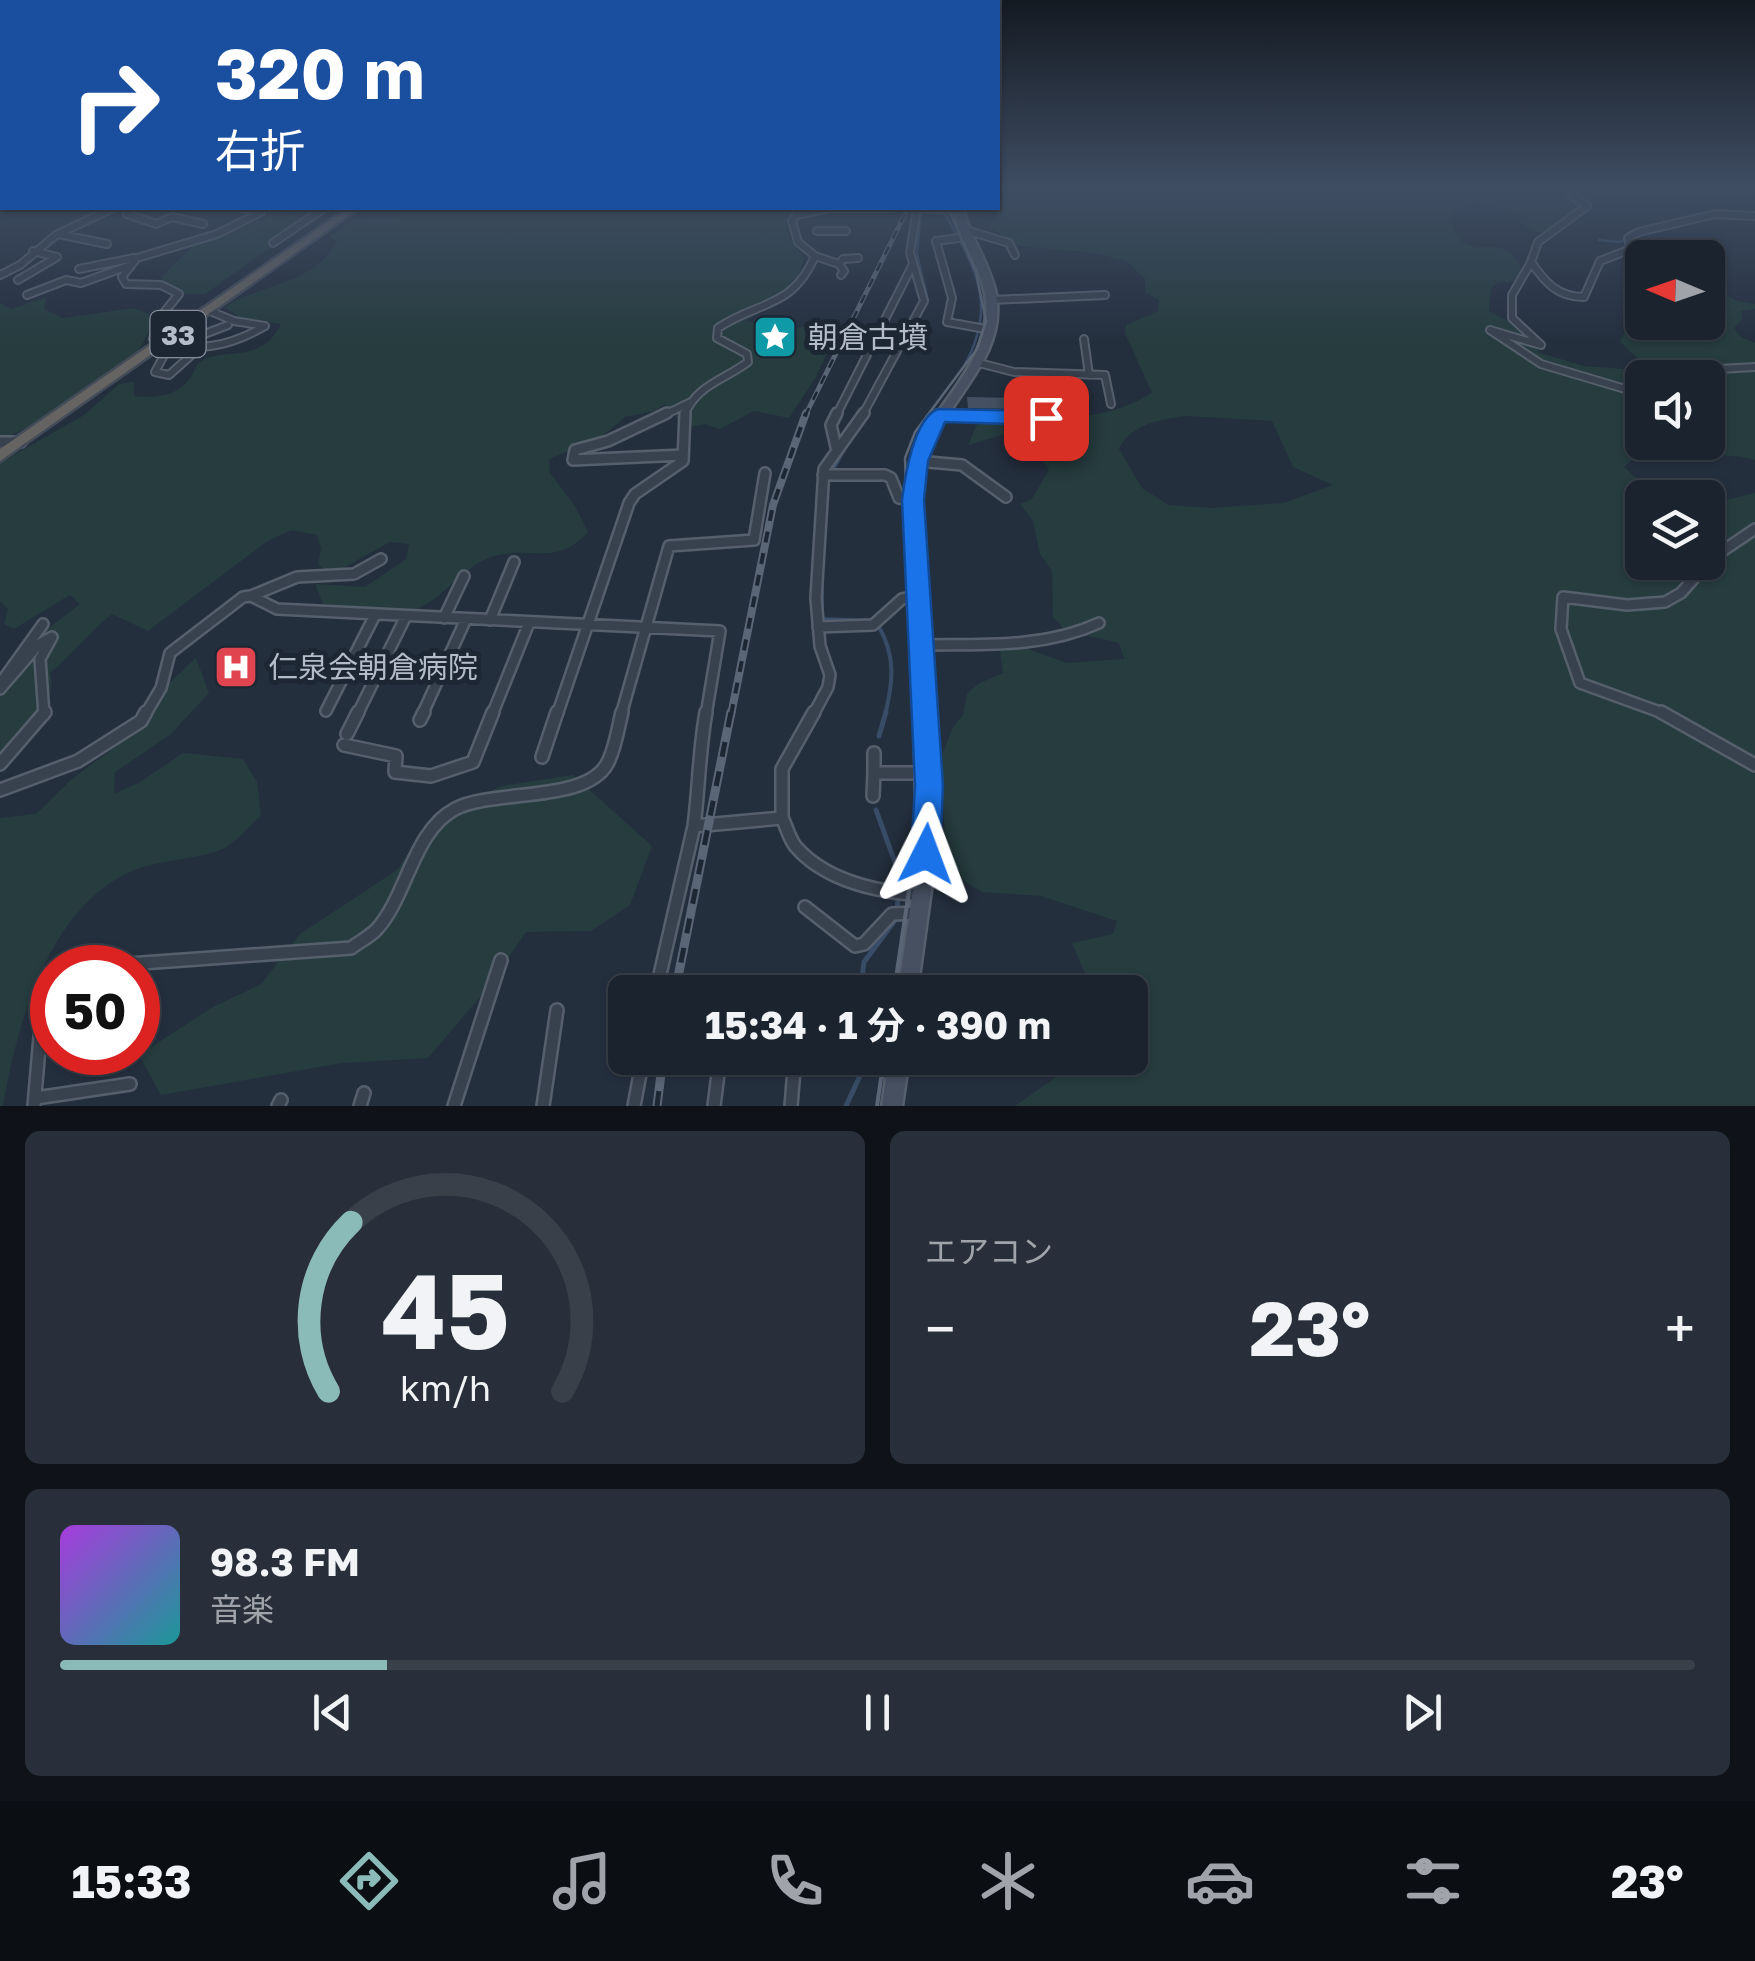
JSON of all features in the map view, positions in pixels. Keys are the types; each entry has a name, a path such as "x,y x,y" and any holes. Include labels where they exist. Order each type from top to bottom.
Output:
{"highway":[{"name":"33","path":"0,456 169,345 311,239"}],"main road":[{"path":"909,975 921,895 928,773 913,500 917,461 938,415 979,363 991,330 992,300 987,278 967,239"},
{"path":"890,1075 892,1106"}],"street":[{"path":"0,275 20,265 51,239"},
{"path":"80,239 106,244"},
{"path":"79,268 137,258 202,239"},
{"path":"273,243 279,239"},
{"path":"797,239 815,256 839,264 844,271 841,275"},
{"path":"912,239 910,253 924,301 864,413 836,447 823,475 817,564 818,628 830,678 825,695 811,712 782,769 782,818 792,843 830,870 871,888 921,895"},
{"path":"944,239 936,241 952,298 947,322 991,330"},
{"path":"989,239 1009,243 1015,255"},
{"path":"1543,239 1512,295 1512,318 1541,346 1490,330 1508,346 1557,370 1625,389"},
{"path":"1531,262 1556,293 1584,297 1600,261 1631,250 1628,239"},
{"path":"20,265 24,266 18,280 57,257 32,251"},
{"path":"777,310 803,282 815,256"},
{"path":"137,258 122,277 126,284 158,285 173,288 179,294 154,324 152,340 210,352 264,326 234,322 210,311"},
{"path":"839,264 843,259 858,258"},
{"path":"836,447 831,426 913,264"},
{"path":"26,294 66,280 82,283 128,266"},
{"path":"542,757 629,504 635,494 683,461 679,428 692,402 712,382 748,362 746,354 717,338 718,328 790,293"},
{"path":"992,300 1104,296"},
{"path":"197,350 170,375 155,372 169,345 228,326"},
{"path":"1084,339 1089,375"},
{"path":"979,363 1014,372 1106,377 1111,404"},
{"path":"1725,369 1755,367"},
{"path":"683,455 573,460 575,450 608,442 692,402"},
{"path":"938,415 1046,418 1083,410"},
{"path":"0,442 21,442"},
{"path":"917,461 962,465 1006,497"},
{"path":"160,962 350,948 376,930 442,817 478,802 566,787 600,776 607,766 670,546 754,540 765,473"},
{"path":"823,475 885,475 891,478 900,498 913,500"},
{"path":"1755,529 1712,558 1681,593 1665,602 1627,605 1571,596 1563,597 1558,610 1570,662 1580,683 1669,715 1755,765"},
{"path":"0,790 78,761 140,721 161,688 170,653 242,597 301,576 344,578 370,570 381,559"},
{"path":"490,620 514,562"},
{"path":"444,618 464,576"},
{"path":"251,596 277,609 720,631 698,759 702,776 694,826 660,975"},
{"path":"818,628 873,625 902,599 918,596"},
{"path":"326,711 375,615"},
{"path":"406,616 345,739 396,756 395,772 431,776 473,762 529,623"},
{"path":"420,720 466,619"},
{"path":"920,645 1045,639 1087,630 1099,623"},
{"path":"0,686 43,624"},
{"path":"0,686 38,646 52,637 40,659 44,714 0,764"},
{"path":"873,796 874,753"},
{"path":"874,773 928,773"},
{"path":"694,826 782,818"},
{"path":"804,907 855,946 864,944 896,913 918,913"},
{"path":"454,1106 501,960"},
{"path":"543,1106 557,1010"},
{"path":"41,1075 35,1102 130,1084"},
{"path":"634,1106 640,1075"},
{"path":"714,1106 718,1075"},
{"path":"791,1106 794,1075"}],"green space":[{"path":"283,239 205,294 178,293 168,288 161,277 197,242"},
{"path":"332,239 791,239 804,258 796,283 747,320 773,329 840,325 816,377 789,418 754,411 720,429 705,424 684,428 666,404 654,411 625,417 600,438 549,459 550,473 575,506 588,532 563,550 486,559 418,608 388,612 323,604 315,584 365,587 406,559 409,544 390,542 331,575 318,564 321,549 317,535 292,530 269,540 148,631 112,614 50,673 49,697 44,708 29,729 0,753 0,686 47,629 80,604 70,595 14,629 4,624 8,609 0,601 0,463 84,415 119,384 134,382 134,396 166,395 185,384 199,363 208,358 263,346 281,324 239,317 225,307 301,275 327,255 337,241"},
{"path":"1007,239 1460,239 1473,247 1500,248 1516,259 1523,273 1519,281 1498,283 1491,288 1489,311 1519,327 1540,353 1584,366 1625,369 1625,460 1632,460 1624,467 1645,480 1625,480 1625,580 1725,580 1725,500 1755,493 1755,1106 1015,1106 1059,1075 1148,1075 1148,975 1086,975 1072,943 1113,934 1117,921 1041,896 982,892 960,879 945,858 942,754 953,727 963,715 967,694 978,684 1003,673 1000,650 1020,646 1067,663 1124,659 1119,643 1065,630 1053,617 1052,571 1040,554 1033,521 1020,504 1032,499 1049,470 1027,435 1009,433 968,445 981,415 1069,418 1111,411 1152,393 1125,333 1126,325 1158,311 1159,300 1145,292 1145,279 1128,262 1095,253 1018,246","holes":["1187,416 1272,421 1293,467 1333,485 1283,503 1211,508 1169,505 1142,488 1119,449 1139,428 1157,421"]},
{"path":"1725,294 1755,304 1755,309 1741,311 1743,318 1734,328 1741,337 1755,343 1755,460 1725,456 1725,360 1640,360 1620,342 1625,331 1625,340 1725,340"},
{"path":"47,297 44,309 63,318 134,308 156,317 138,351 113,372 49,415 0,438 0,303 11,309"},
{"path":"196,658 209,693 171,734 115,772 114,794 183,753 243,759 257,782 261,816 225,848 130,872 102,889 55,945 30,945 30,1001 0,1106 0,818 36,814 73,778 127,738 155,710 167,685"},
{"path":"573,775 652,846 630,905 591,931 526,932 486,990 428,1058 342,1063 161,1095 150,1075 160,1075 160,1041 213,1007 261,984 300,934 397,870 431,820 501,786"}],"building":[{"path":"967,397 1018,398 1019,409 968,408"}],"waterway":[{"path":"866,416 928,301 917,254 918,239"},
{"path":"958,239 974,270 981,306 980,325 964,366"},
{"path":"1599,240 1621,242 1626,239"},
{"path":"1587,284 1595,263 1610,254"},
{"path":"861,424 867,413"},
{"path":"826,505 828,478 847,444"},
{"path":"822,574 822,619 872,621"},
{"path":"879,627 888,648 891,670 885,715"},
{"path":"879,736 886,712"},
{"path":"876,810 900,876 897,910"},
{"path":"862,975 864,962 896,919"},
{"path":"846,1106 860,1075"}],"tram line":[{"path":"914,715 905,458 915,432 977,349 986,321 976,272 961,239"},
{"path":"897,975 916,843 914,712"},
{"path":"877,1106 882,1075"}],"railway":[{"path":"805,416 893,239"},
{"path":"731,715 773,505 806,413"},
{"path":"678,975 731,712"},
{"path":"657,1106 661,1075"}],"place":[{"name":"朝倉古墳","path":"775,337"},
{"name":"仁泉会朝倉病院","path":"236,667"}],"route":[{"path":"926,854 929,786 913,500 917,461 938,415 1046,418"}]}
